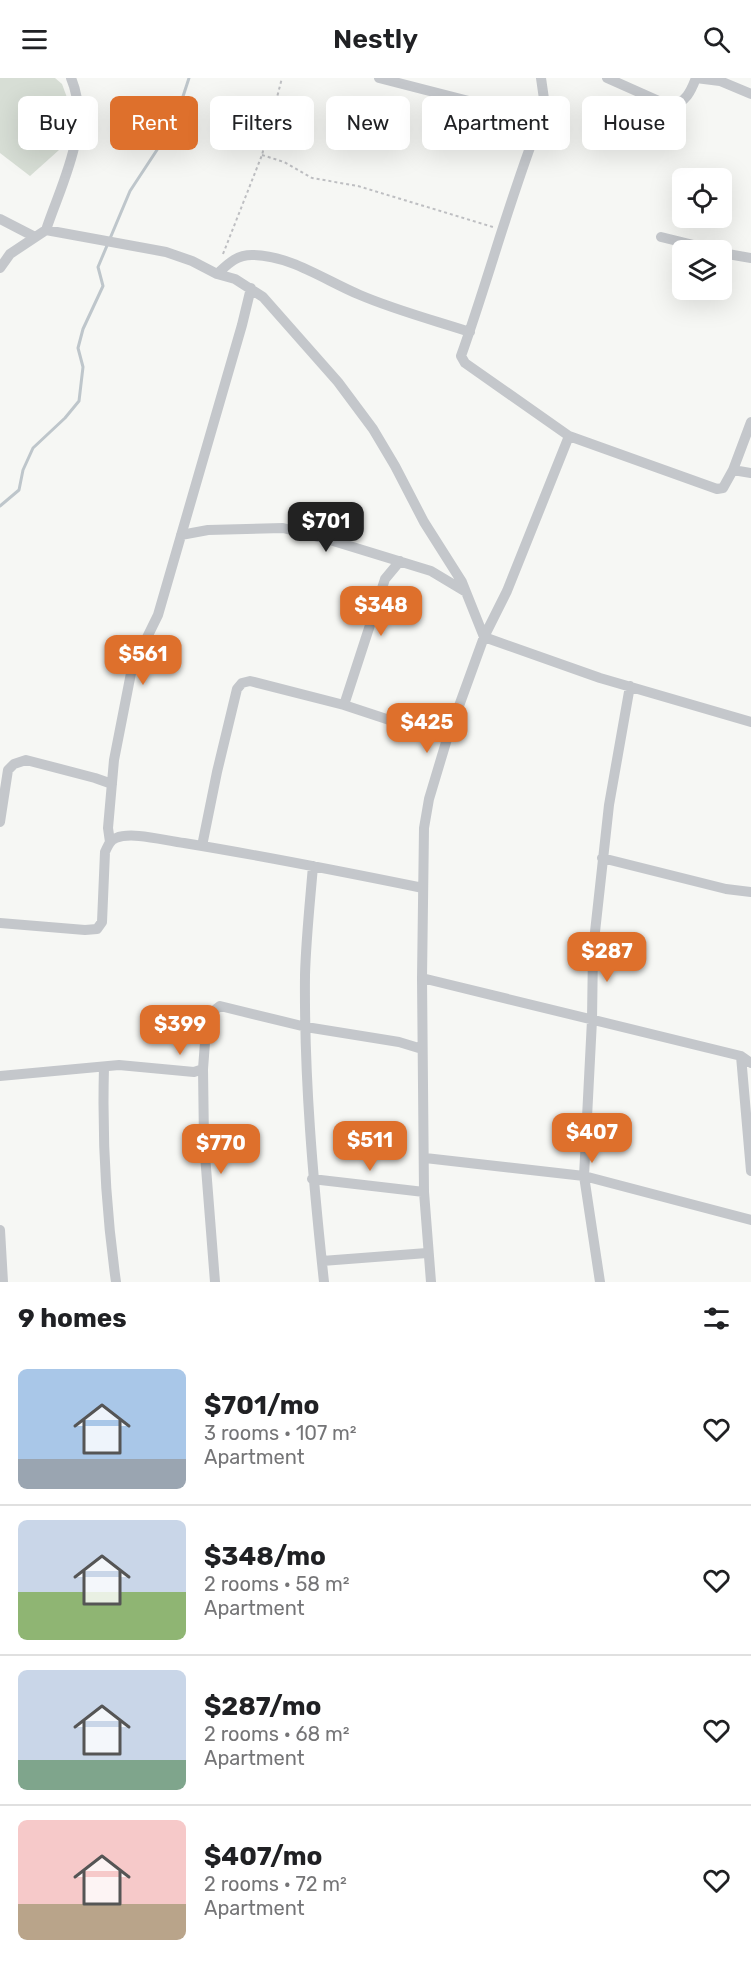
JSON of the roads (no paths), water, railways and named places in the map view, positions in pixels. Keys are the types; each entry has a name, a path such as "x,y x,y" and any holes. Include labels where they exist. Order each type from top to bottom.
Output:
{"street":[{"path":"0,268 10,255 46,230 78,128 78,102 71,78"},
{"path":"379,78 448,96"},
{"path":"541,78 544,96"},
{"path":"607,78 670,106 686,98 696,78 720,81 751,94"},
{"path":"529,150 461,356 465,363 569,436 717,489 723,488 733,470 751,422"},
{"path":"0,219 35,237"},
{"path":"46,230 166,252 192,261 217,274 235,279 251,288 273,307 338,382 373,429 424,522 462,582 484,637 600,678 751,722"},
{"path":"661,237 673,240"},
{"path":"732,255 751,258"},
{"path":"217,274 238,257 263,256 295,265 377,302 470,332"},
{"path":"110,842 108,828 114,760 132,668 158,615 251,288"},
{"path":"431,1282 424,1192 422,978 424,828 429,799 447,739 484,637 507,591 569,436"},
{"path":"733,470 751,473"},
{"path":"182,535 208,530 283,528 431,571 466,592"},
{"path":"344,705 385,579 400,561"},
{"path":"202,846 237,688 242,683 250,681 344,705 447,739"},
{"path":"600,1282 584,1176 593,950 612,783 630,686"},
{"path":"0,822 8,770 14,764 26,760 112,784"},
{"path":"0,923 97,929 102,922 105,852 110,842 117,837 136,836 202,846 423,888"},
{"path":"602,858 726,889 751,892"},
{"path":"314,866 305,974 306,1027 312,1179 324,1282"},
{"path":"422,978 741,1056 751,1063"},
{"path":"215,1282 204,1142 203,1070 207,1016 220,1006 306,1027 399,1042 422,1049"},
{"path":"741,1056 751,1171"},
{"path":"0,1076 119,1065 194,1072 203,1070"},
{"path":"104,1067 105,1180 116,1282"},
{"path":"424,1158 584,1176 751,1220"},
{"path":"312,1179 424,1192"},
{"path":"0,1230 3,1282"},
{"path":"322,1262 427,1253"}],"waterway":[{"path":"0,506 19,490 23,470 33,448 65,418 79,401 83,367 78,348 83,329 103,286 98,267 130,191 174,124 189,78"}]}
